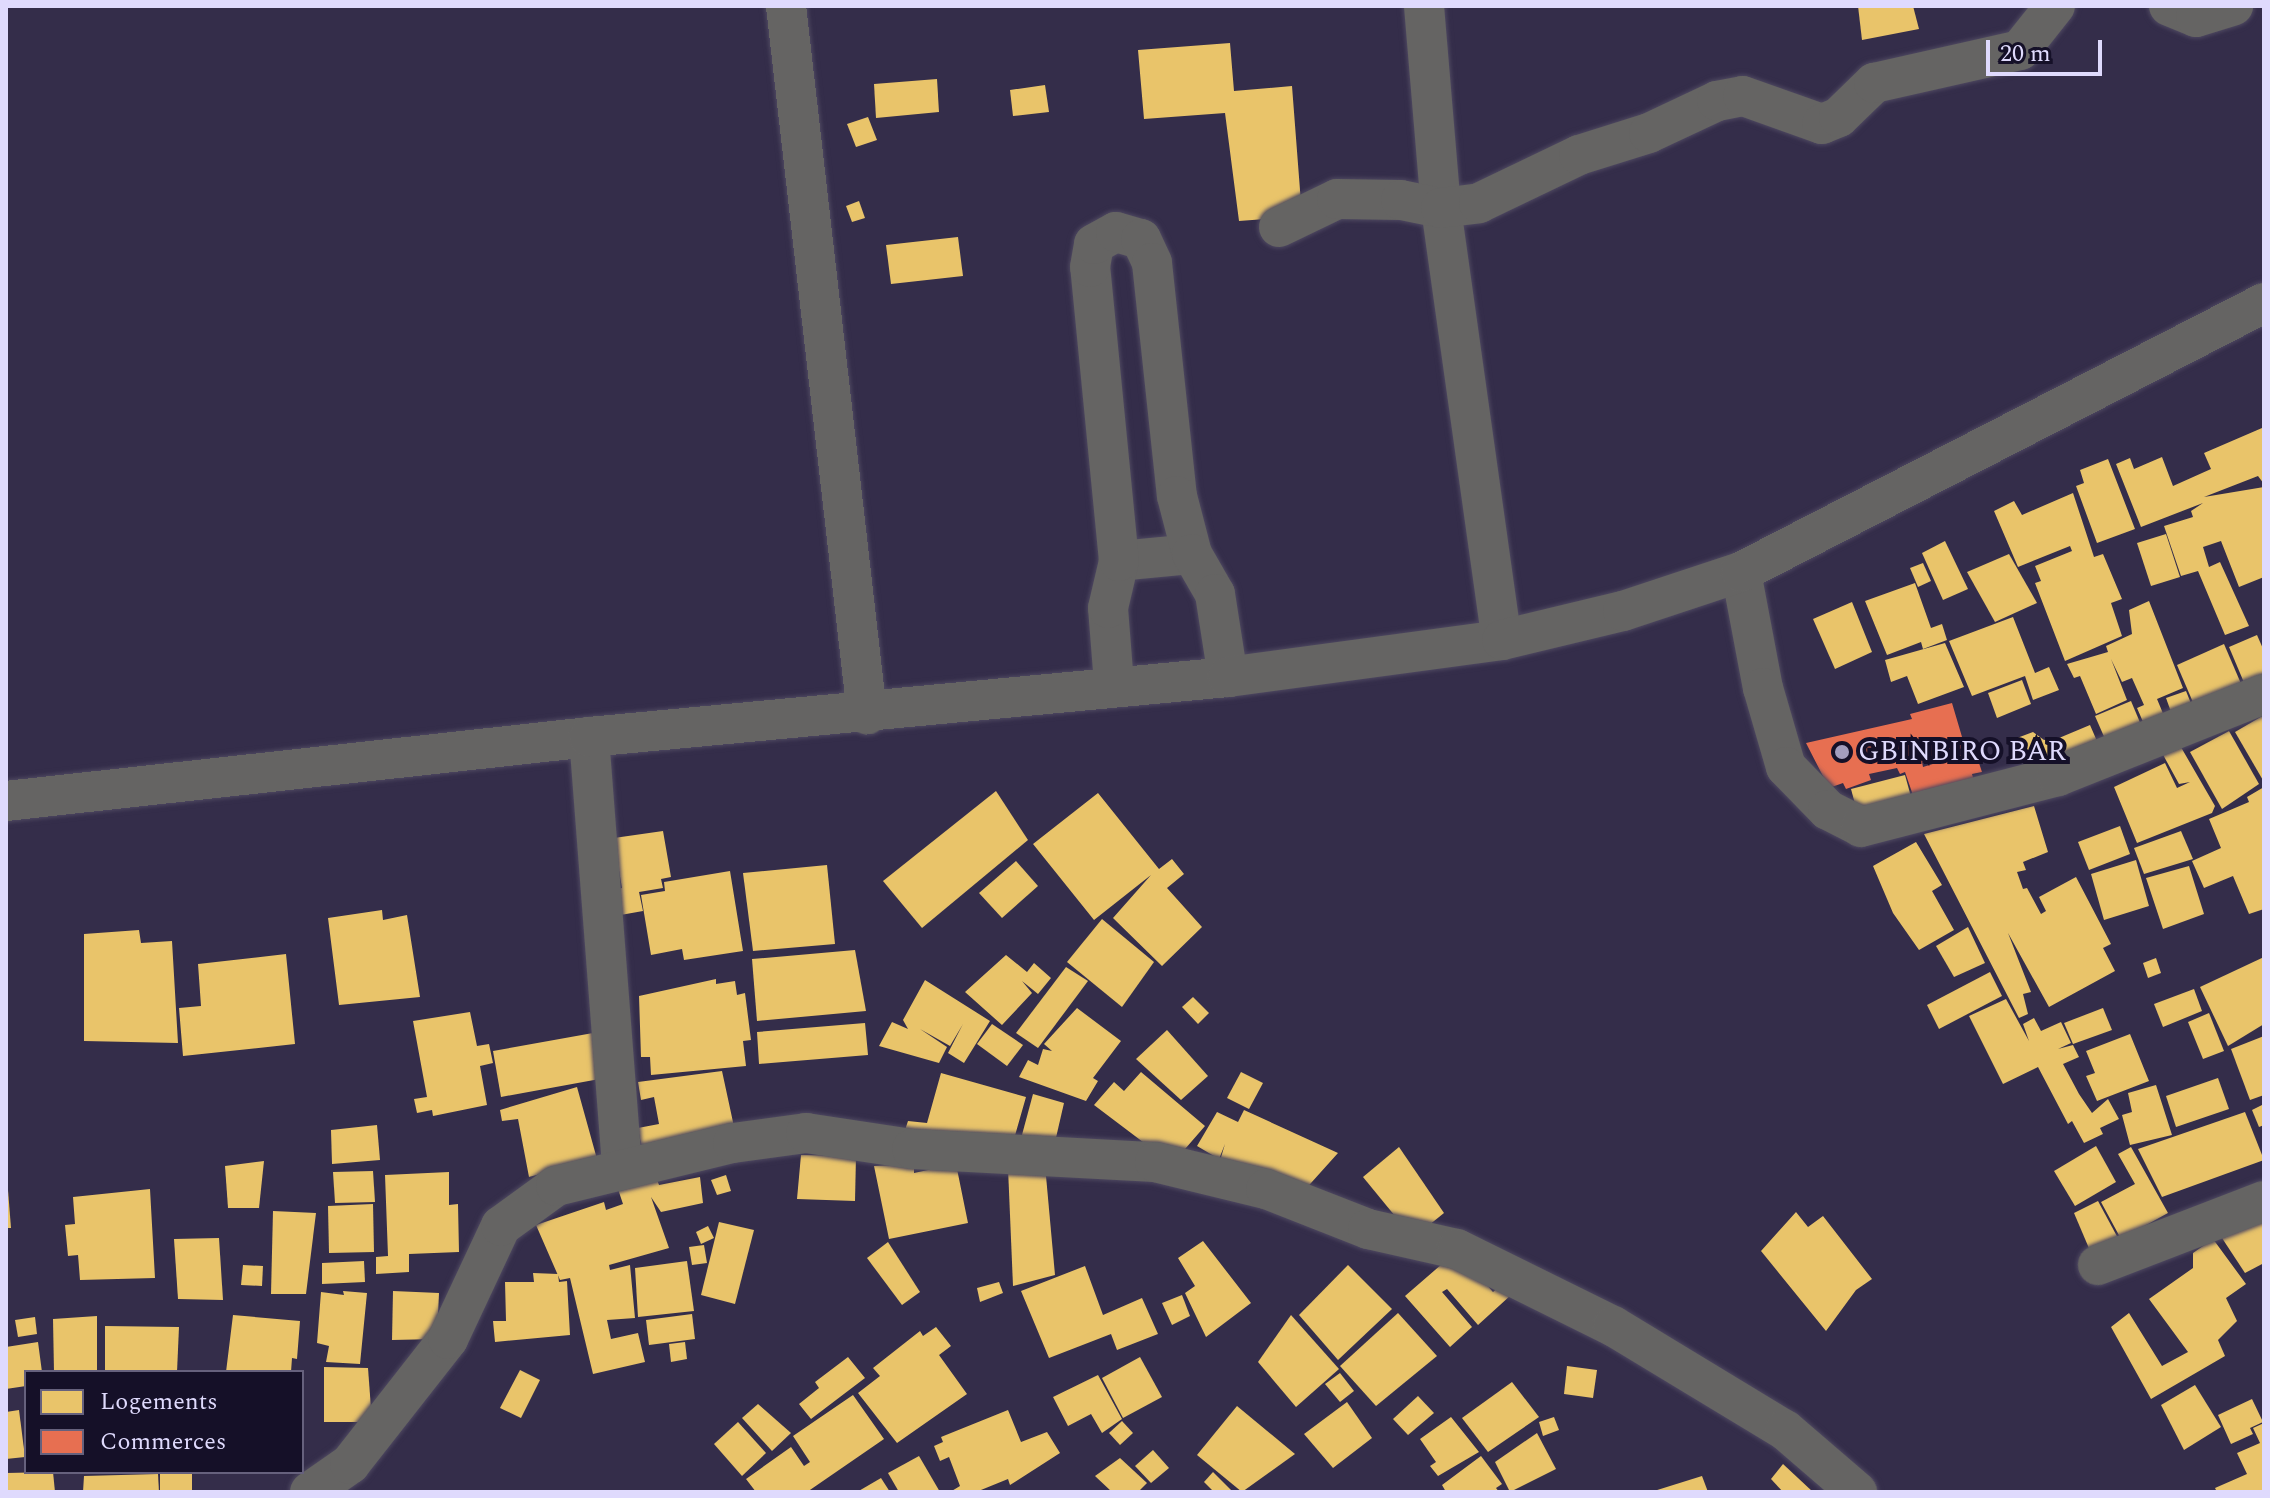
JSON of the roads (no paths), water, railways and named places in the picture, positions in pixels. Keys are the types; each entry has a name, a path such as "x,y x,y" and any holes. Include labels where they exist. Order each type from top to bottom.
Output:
{"street":[{"path":"786,6 867,714"},
{"path":"1424,6 1441,208 1501,620"},
{"path":"1279,227 1337,199 1401,200 1441,208 1479,203 1579,155 1649,133 1717,101 1743,96 1822,124 1839,117 1874,83 2020,50 2055,6"},
{"path":"2169,6 2196,17 2233,6"},
{"path":"1114,684 1108,608 1119,561 1090,267 1094,244 1116,232 1141,239 1152,263 1177,496 1192,554 1215,594 1228,677"},
{"path":"6,801 589,737 867,714 1114,684 1228,677 1501,620 1623,611 1741,572 2264,303"},
{"path":"1119,561 1192,554"},
{"path":"1741,572 1763,688 1786,767 1828,810 1861,827 2058,776 2264,694"},
{"path":"589,737 622,1169"},
{"path":"310,1492 350,1464 448,1339 501,1226 556,1186 733,1143 806,1133 926,1150 1155,1162 1266,1189 1368,1229 1457,1249 1613,1326 1785,1430 1857,1492"},
{"path":"2098,1265 2264,1201"}],"place":[{"name":"GBINBIRO BAR","path":"1842,752"}]}
